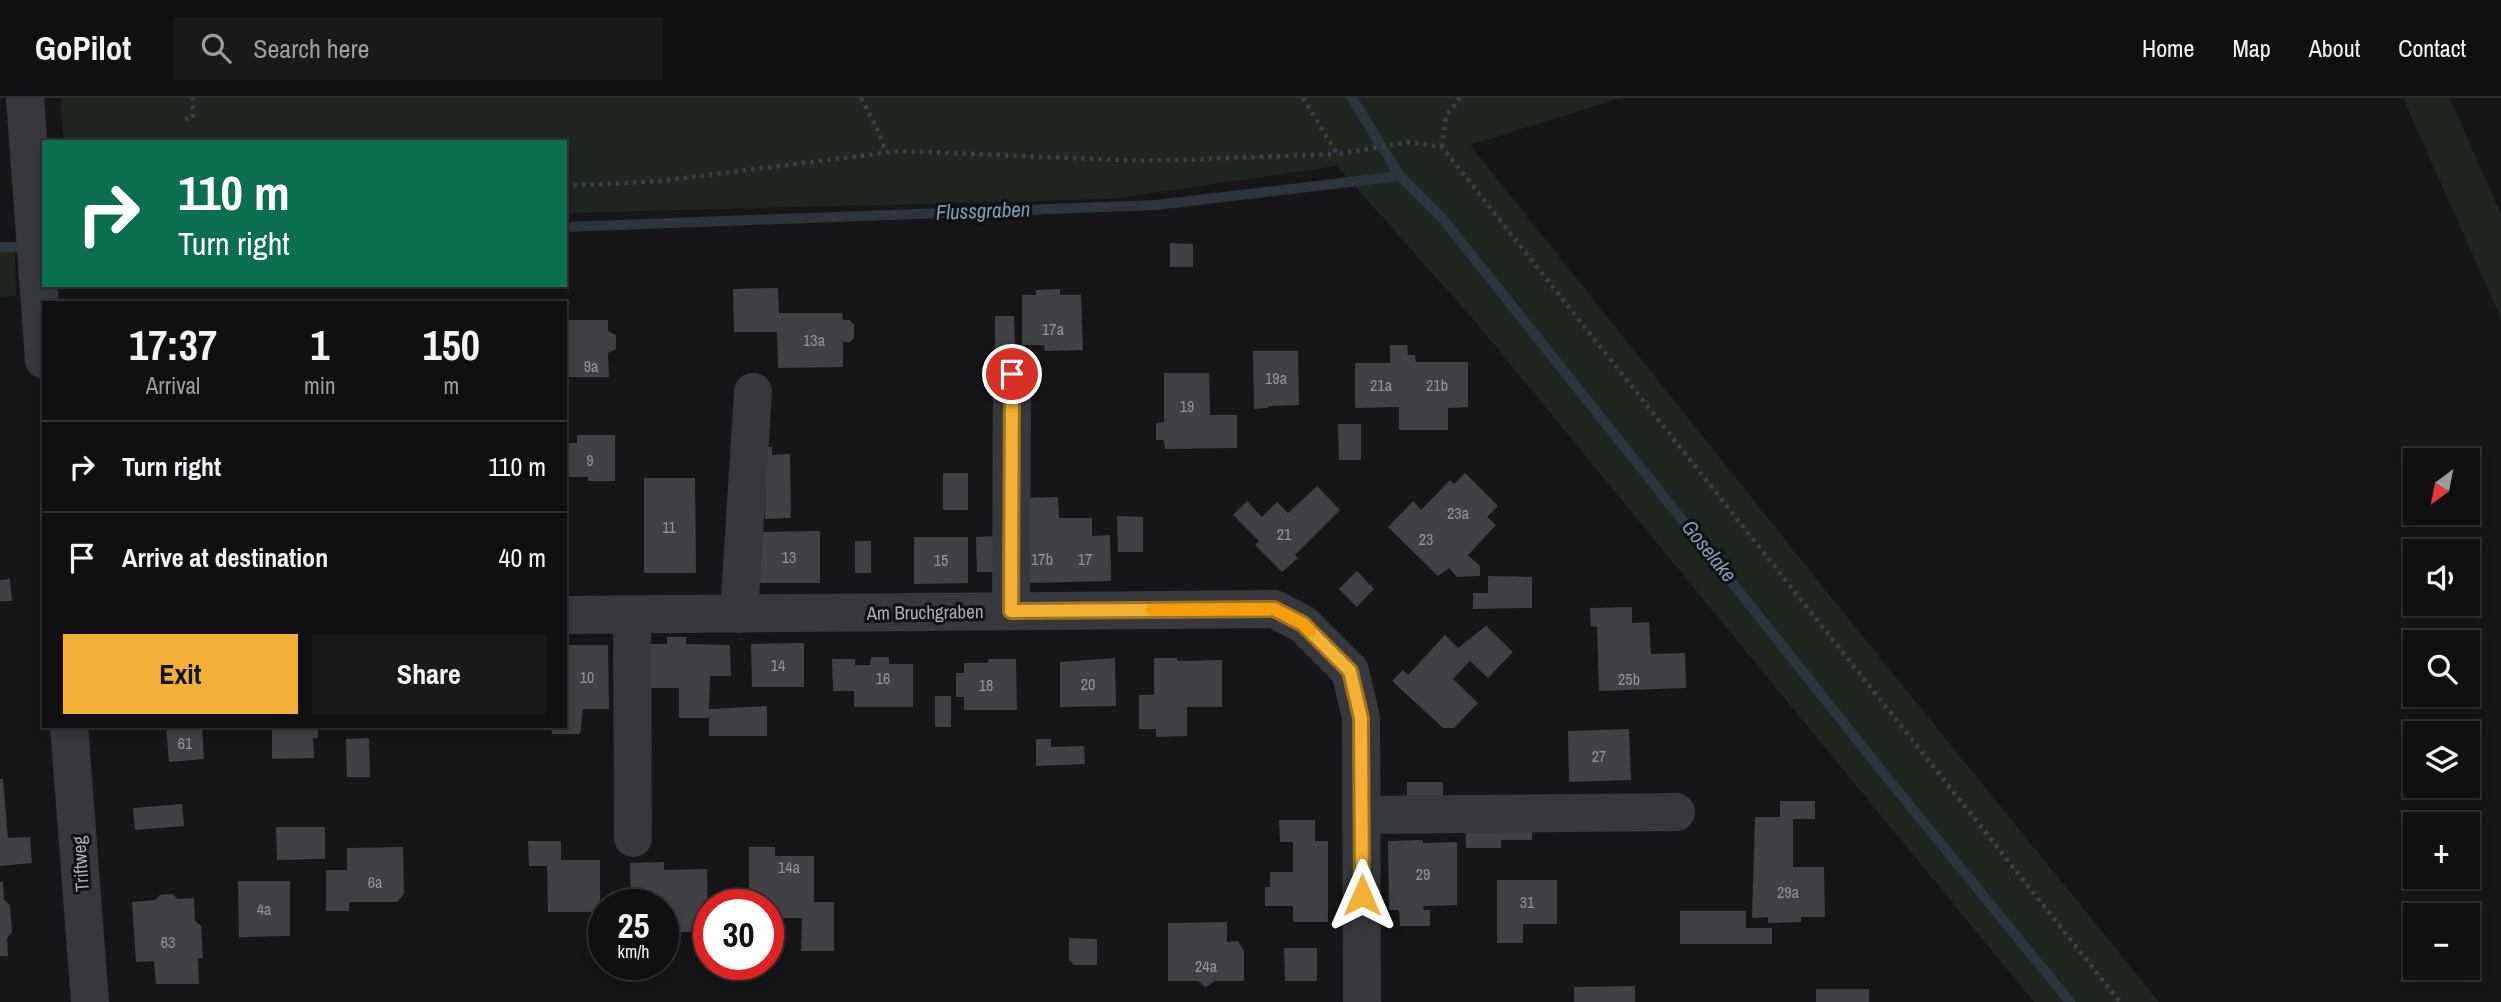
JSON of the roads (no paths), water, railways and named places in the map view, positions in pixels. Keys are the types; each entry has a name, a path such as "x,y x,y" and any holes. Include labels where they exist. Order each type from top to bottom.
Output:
{"street":[{"path":"25,98 42,332"},
{"path":"1011,611 1012,374"},
{"path":"739,614 753,392"},
{"name":"Am Bruchgraben","path":"567,615 1274,609 1303,624 1350,671 1361,718 1362,1002"},
{"path":"632,615 633,838"},
{"name":"Triftweg","path":"69,728 90,1002"},
{"path":"1361,815 1676,812"}],"waterway":[{"name":"Goselake","path":"1352,98 1400,176 1443,219 1889,780 2070,1002"},
{"name":"Flussgraben","path":"567,227 1156,205 1400,176"},
{"name":"Flussgraben","path":"0,247 15,247"}]}
